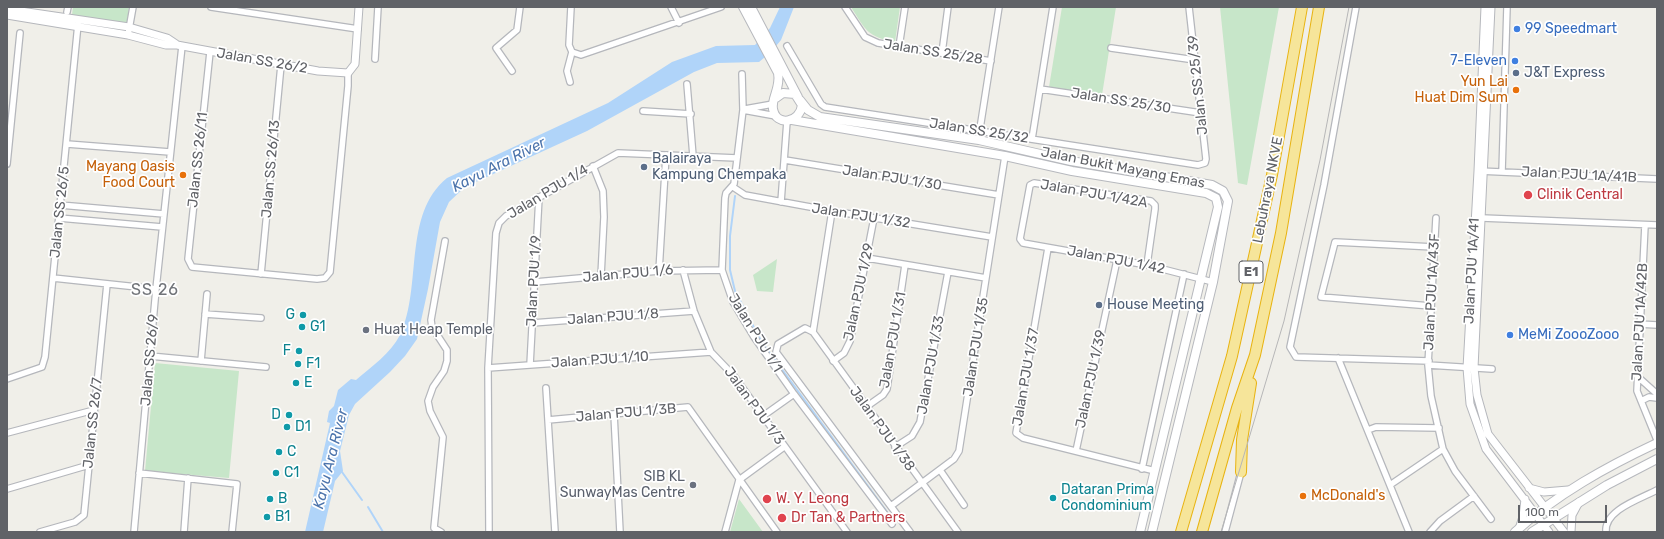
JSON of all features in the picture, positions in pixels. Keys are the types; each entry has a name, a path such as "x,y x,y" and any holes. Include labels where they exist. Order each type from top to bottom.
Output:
{"highway":[{"name":"Lebuhraya NKVE","path":"1181,532 1234,349 1272,176 1302,7"},
{"name":"Lebuhraya NKVE","path":"1202,532 1255,355 1281,233 1319,7"},
{"path":"1241,472 1240,456 1255,355"}],"main road":[{"path":"743,7 749,22 777,64"},
{"path":"752,11 777,64 779,84 774,101 777,116 789,120 799,114 802,105 799,99 787,92 774,101"},
{"name":"Jalan Bukit Mayang Emas","path":"777,64 799,99 808,110 820,117 979,136 1071,161 1212,185 1223,191 1228,201 1213,282 1152,532"},
{"name":"Jalan Bukit Mayang Emas","path":"789,120 1005,156 1072,171 1212,195 1219,202 1140,532"},
{"path":"1517,530 1568,490 1612,464 1657,441"},
{"path":"1155,471 1164,468 1170,459"},
{"path":"1532,532 1579,502 1657,459"}],"street":[{"path":"129,31 133,7"},
{"path":"211,7 250,10 358,29"},
{"path":"261,274 316,279 325,278 330,272 348,73 355,64 359,7"},
{"path":"375,59 378,7"},
{"path":"512,70 496,48 517,30 520,7"},
{"path":"570,7 569,45 572,52 567,71 570,82"},
{"path":"671,7 678,22"},
{"path":"572,52 581,55 721,7"},
{"name":"Jalan SS 25/28","path":"845,7 865,37 878,43 991,61"},
{"path":"899,47 905,7"},
{"path":"942,53 948,7"},
{"path":"979,136 999,7"},
{"path":"1032,139 1053,7"},
{"name":"Jalan SS 25/39","path":"1187,7 1195,60 1206,158 1204,162"},
{"path":"1356,7 1324,185 1290,347 1296,357 1428,363 1492,369"},
{"name":"Jalan PJU 1A/41","path":"1485,7 1481,171 1482,218 1470,368 1488,434 1544,509 1564,532"},
{"name":"Jalan PJU 1A/41","path":"1491,7 1470,368 1470,404 1486,449 1525,498 1549,532"},
{"name":"Jalan PJU 1A/41B","path":"1502,172 1507,7"},
{"name":"Jalan SS 26/2","path":"7,9 168,38 179,45 210,52 318,71 348,73"},
{"name":"Jalan SS 26/2","path":"7,15 79,23"},
{"name":"Jalan SS 26/5","path":"7,378 42,367 45,357 79,23"},
{"path":"7,164 20,33"},
{"name":"Jalan SS 26/9","path":"134,532 179,45"},
{"name":"Jalan SS 25/32","path":"787,46 821,104 825,107 979,136 1032,139 1198,165 1204,162"},
{"path":"1111,48 1195,60"},
{"name":"Jalan SS 26/11","path":"210,52 188,259 192,267 261,274"},
{"name":"Jalan SS 26/13","path":"261,274 281,64"},
{"name":"Jalan PJU 1/1","path":"742,74 743,110 733,187 726,193 725,198 722,270 733,302 754,337 794,394 892,524"},
{"path":"687,84 691,114 693,156"},
{"name":"Jalan SS 25/30","path":"1040,89 1201,114"},
{"path":"743,110 774,101"},
{"path":"743,110 777,116"},
{"path":"643,111 691,114"},
{"path":"782,202 784,160 789,120"},
{"path":"66,144 170,152"},
{"name":"Jalan PJU 1/4","path":"489,532 488,368 496,233 499,223 506,216 592,166 618,153 737,158"},
{"path":"659,270 666,154"},
{"name":"Jalan PJU 1/35","path":"891,506 954,459 959,451 1005,156"},
{"name":"Jalan PJU 1/30","path":"784,160 999,195"},
{"path":"592,166 603,191 604,217 601,276"},
{"name":"Jalan PJU 1A/41B","path":"1481,171 1657,179"},
{"name":"Jalan PJU 1/42A","path":"1020,239 1028,188 1034,183 1151,201 1155,205 1155,209 1147,265"},
{"name":"Jalan PJU 1/32","path":"733,187 745,196 832,212 992,237"},
{"name":"Jalan PJU 1/9","path":"530,365 539,197"},
{"path":"60,205 164,214"},
{"path":"812,332 832,212"},
{"path":"59,218 162,227"},
{"name":"Jalan PJU 1/29","path":"833,361 844,353 850,341 874,218"},
{"name":"Jalan PJU 1A/43F","path":"1436,218 1428,363 1431,396 1443,448 1455,471 1491,519"},
{"path":"1482,218 1657,225"},
{"name":"Jalan PJU 1A/42B","path":"1645,225 1639,324 1637,391 1657,441"},
{"name":"Jalan PJU 1/42","path":"1020,239 1027,244 1147,265 1213,282"},
{"path":"441,532 434,528 443,437 430,411 428,401 433,387 444,371 447,361 447,350 432,327 430,320 445,241"},
{"path":"1431,306 1321,297 1335,242 1434,247"},
{"name":"Jalan PJU 1/37","path":"1048,248 1016,433 1023,438 1142,469 1155,471"},
{"path":"867,258 986,278"},
{"name":"Jalan PJU 1/39","path":"1076,451 1117,260"},
{"name":"Jalan PJU 1/31","path":"866,407 883,395 887,389 905,265"},
{"name":"Jalan PJU 1/6","path":"535,282 659,270 722,270"},
{"name":"Jalan PJU 1/3","path":"684,270 694,312 711,352 734,376 846,532"},
{"name":"Jalan PJU 1/33","path":"895,447 912,436 920,422 948,272"},
{"path":"1142,469 1184,274"},
{"path":"53,278 156,289"},
{"name":"Jalan SS 26/7","path":"40,532 75,522 84,515 106,284"},
{"path":"201,361 207,294"},
{"name":"Jalan PJU 1/8","path":"532,322 694,312"},
{"path":"205,314 261,318"},
{"path":"1639,324 1657,325"},
{"name":"Jalan PJU 1/1","path":"806,328 778,344 776,352 910,532"},
{"name":"Jalan PJU 1/38","path":"806,328 812,332 958,532"},
{"name":"Jalan PJU 1/10","path":"488,368 711,352"},
{"path":"150,356 266,367"},
{"path":"1338,358 1409,532"},
{"path":"1637,376 1657,394"},
{"path":"546,388 555,532"},
{"path":"764,416 794,394"},
{"path":"1641,401 1648,397 1657,398"},
{"name":"Jalan PJU 1/3B","path":"548,420 688,407 739,480"},
{"path":"7,433 94,410"},
{"path":"614,414 620,532"},
{"path":"1368,430 1376,427 1439,428"},
{"path":"724,532 739,480 784,447"},
{"path":"1390,484 1443,448"},
{"path":"7,489 89,465"},
{"path":"940,470 964,505"},
{"path":"139,472 237,484 232,532"},
{"path":"1225,532 1241,472"},
{"path":"184,532 188,478"},
{"path":"739,480 777,532"},
{"path":"1529,488 1544,492 1568,490"},
{"path":"1606,532 1605,527 1613,512 1657,490"},
{"path":"1430,532 1440,521 1474,496"},
{"path":"1517,530 1523,517 1525,498"},
{"path":"1571,532 1572,515 1579,502"}],"green space":[{"path":"73,7 129,7 127,23 72,15"},
{"path":"851,7 900,7 895,42 872,35"},
{"path":"1062,7 1116,7 1102,95 1049,87"},
{"path":"1220,7 1279,7 1247,185 1238,183"},
{"path":"777,259 773,292 757,291 753,275"},
{"path":"155,363 239,371 229,478 145,471"},
{"path":"739,499 763,532 730,532"}],"water":[{"name":"Kayu Ara River","path":"780,7 794,7 781,40 771,52 759,62 717,63 694,72 587,131 465,187 449,202 440,222 417,339 405,356 390,372 355,404 349,415 340,451 343,471 335,481 323,532 305,532 330,423 327,422 329,411 334,406 338,390 351,379 356,380 374,365 386,354 400,335 407,316 411,295 418,231 424,211 433,193 447,178 608,103 672,62 716,46 755,45 770,28"}],"waterway":[{"path":"735,196 730,236 730,270 735,291 761,341 893,520"},
{"name":"Kayu Ara River","path":"342,472 362,500"},
{"path":"368,507 383,532"}],"tram line":[{"path":"1221,532 1284,321 1320,160 1349,7"}],"place":[{"name":"99 Speedmart","path":"1517,29"},
{"name":"7-Eleven","path":"1515,61"},
{"name":"J&T Express","path":"1516,73"},
{"name":"Yun Lai Huat Dim Sum","path":"1516,90"},
{"name":"Balairaya Kampung Chempaka","path":"644,167"},
{"name":"Mayang Oasis Food Court","path":"183,175"},
{"name":"Clinik Central","path":"1528,195"},
{"name":"House Meeting","path":"1099,305"},
{"name":"G","path":"303,315"},
{"name":"G1","path":"302,327"},
{"name":"Huat Heap Temple","path":"366,330"},
{"name":"MeMi ZoooZooo","path":"1510,335"},
{"name":"F","path":"299,351"},
{"name":"F1","path":"298,364"},
{"name":"E","path":"296,383"},
{"name":"D","path":"289,415"},
{"name":"D1","path":"287,427"},
{"name":"C","path":"279,452"},
{"name":"C1","path":"276,473"},
{"name":"SIB KL SunwayMas Centre","path":"693,485"},
{"name":"McDonald's","path":"1303,496"},
{"name":"Dataran Prima Condominium","path":"1053,498"},
{"name":"B","path":"270,499"},
{"name":"W. Y. Leong","path":"767,499"},
{"name":"B1","path":"267,517"},
{"name":"Dr Tan & Partners","path":"782,518"}],"district":[{"name":"SS 26","path":"155,290"}]}
